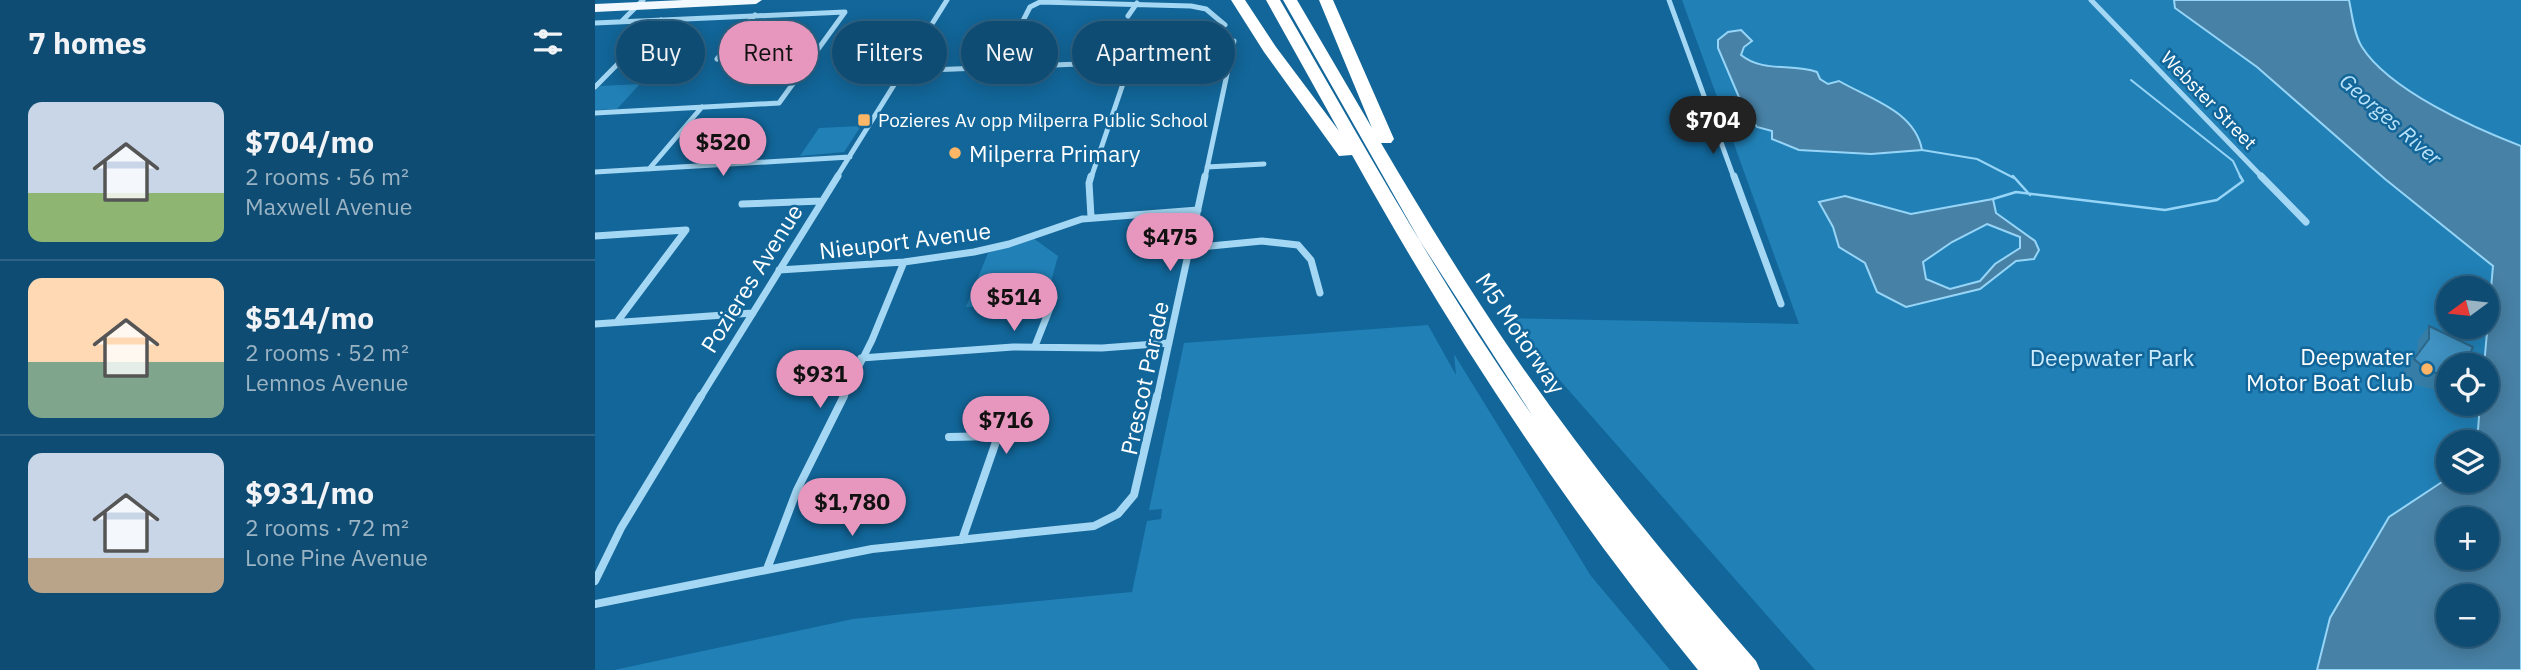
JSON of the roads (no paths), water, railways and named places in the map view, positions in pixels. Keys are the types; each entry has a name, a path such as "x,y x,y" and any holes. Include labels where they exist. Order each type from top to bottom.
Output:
{"highway":[{"name":"M5 Motorway","path":"1273,0 1431,278 1542,448 1715,670"},
{"name":"M5 Motorway","path":"1290,0 1465,298 1592,480 1746,670"},
{"path":"1327,1 1384,137 1465,298"},
{"path":"1237,3 1269,50 1314,107 1431,278"}],"main road":[{"path":"595,8 640,3 755,0"}],"street":[{"name":"Pozieres Avenue","path":"934,21 947,0"},
{"path":"1669,0 1781,304"},
{"name":"Webster Street","path":"2091,0 2306,222"},
{"path":"1025,21 1034,4 1047,1 1196,6 1209,11 1220,21"},
{"path":"622,21 640,3"},
{"path":"1128,16 1137,4"},
{"path":"595,113 779,103 845,13 622,21"},
{"path":"717,59 755,15"},
{"path":"595,87 662,19"},
{"path":"595,23 616,21"},
{"name":"Pozieres Avenue","path":"595,581 625,520 896,84"},
{"path":"1091,218 1089,183 1123,84"},
{"name":"Prescot Parade","path":"962,540 1098,525 1121,513 1135,496 1225,84"},
{"path":"649,169 702,107"},
{"path":"595,172 849,157"},
{"path":"1207,167 1264,164"},
{"path":"742,204 753,206 822,201"},
{"name":"Nieuport Avenue","path":"779,271 904,261 986,250 1063,223 1091,218 1198,210"},
{"path":"595,236 686,230 617,322"},
{"path":"1190,248 1279,242 1300,246 1318,277 1320,293"},
{"path":"767,569 792,500 890,300 904,261"},
{"path":"1035,346 1054,298"},
{"path":"595,324 753,313"},
{"path":"861,358 1035,346 1102,348 1169,343"},
{"path":"949,437 998,436 1009,432"},
{"path":"595,604 872,550 962,540 998,436"}],"water":[{"name":"Georges River","path":"2174,0 2349,0 2359,42 2375,63 2392,78 2434,106 2521,146 2521,670 2317,670 2330,618 2389,517 2436,486 2436,493 2499,493 2499,430 2478,430 2479,416 2499,416 2499,353 2485,353 2486,340 2499,340 2499,276 2492,276 2493,266 2385,179 2257,67 2175,8"},
{"path":"1741,30 1752,41 1744,47 1741,55 1750,61 1817,72 1820,79 1828,84 1839,81 1877,100 1910,125 1922,150 1871,154 1799,150 1772,139 1772,131 1757,127 1744,109 1718,48 1718,40 1728,32"},
{"path":"1845,196 1911,214 1993,199 1996,213 2035,241 2039,250 2034,259 2016,261 1980,289 1906,307 1877,292 1865,263 1839,247 1833,227 1819,202","holes":["1987,224 2020,237 2020,248 1995,264 1980,281 1950,289 1926,279 1923,262 1952,242"]}],"waterway":[{"path":"2131,80 2233,161 2240,176"},
{"path":"1922,150 1977,159 2014,178"},
{"path":"2013,176 2029,194"},
{"path":"2029,194 2165,210 2217,200 2243,181 2240,176"},
{"path":"1993,199 2016,192 2029,194"}],"place":[{"name":"Pozieres Av opp Milperra Public School","path":"864,120"},
{"name":"Milperra Primary","path":"955,153"},
{"name":"Deepwater Motor Boat Club","path":"2427,369"}],"park label":[{"name":"Deepwater Park","path":"2112,357"}]}
